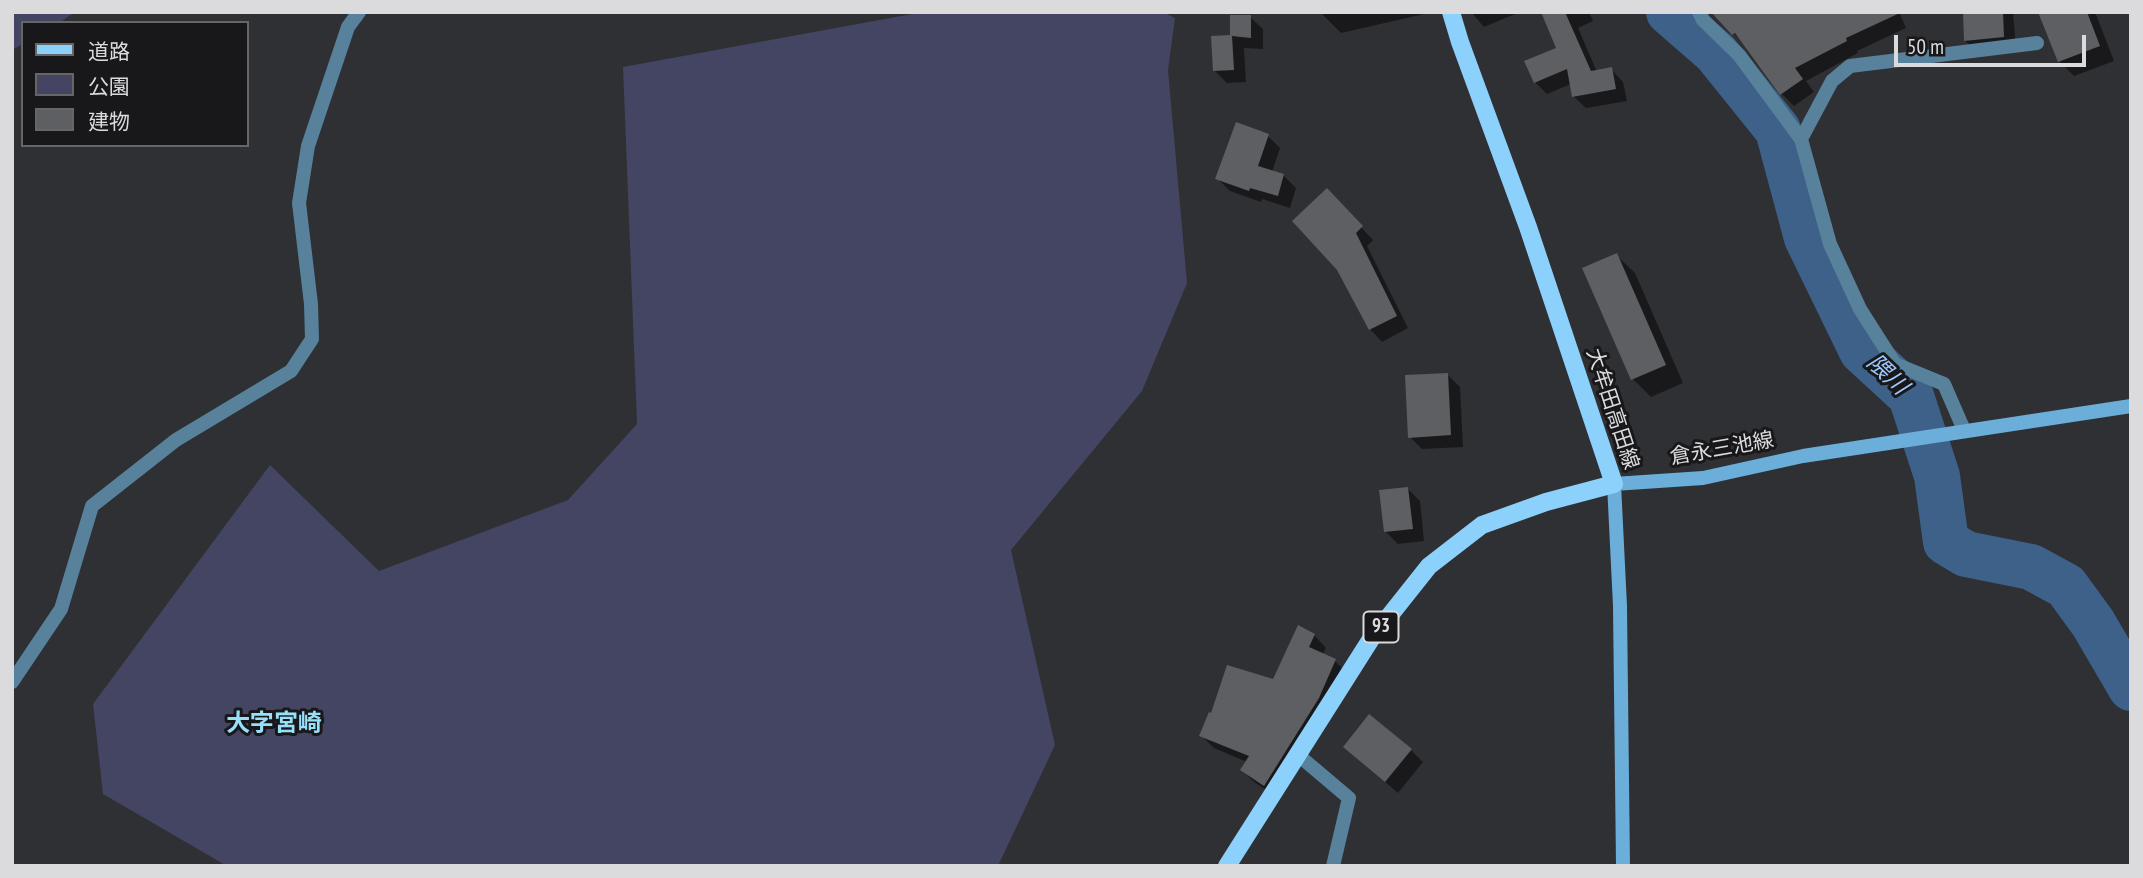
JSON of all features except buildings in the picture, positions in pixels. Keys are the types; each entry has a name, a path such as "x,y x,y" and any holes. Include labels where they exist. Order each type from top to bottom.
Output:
{"main road":[{"name":"大牟田高田線","path":"1227,866 1371,639 1429,566 1482,525 1546,502 1614,484 1528,227 1451,12"},
{"name":"倉永三池線","path":"1614,484 1703,478 1803,456 2131,405"},
{"path":"1614,484 1620,606 1623,866"}],"street":[{"path":"12,682 61,609 92,506 176,440 291,372 312,339 311,304 299,203 308,146 348,27 359,12"},
{"path":"1699,12 1703,20 1739,55 1801,139 1830,244 1860,309 1895,364 1944,384 1964,430"},
{"path":"1801,139 1832,81 1850,66 2037,43"},
{"path":"1297,754 1349,798 1333,866"}],"green space":[{"path":"12,12 75,12 62,21 21,21 21,45 12,50"},
{"path":"923,12 1163,12 1175,18 1168,70 1187,283 1142,391 1011,550 1055,745 998,866 227,866 103,794 93,704 270,465 379,571 568,500 637,424 623,67"}],"waterway":[{"name":"隈川","path":"1669,12 1716,53 1778,130 1807,238 1862,351 1911,396 1937,476 1946,542 1966,554 2031,567 2066,586 2093,623 2131,688"}],"district":[{"name":"大字宮崎","path":"274,724"}]}
